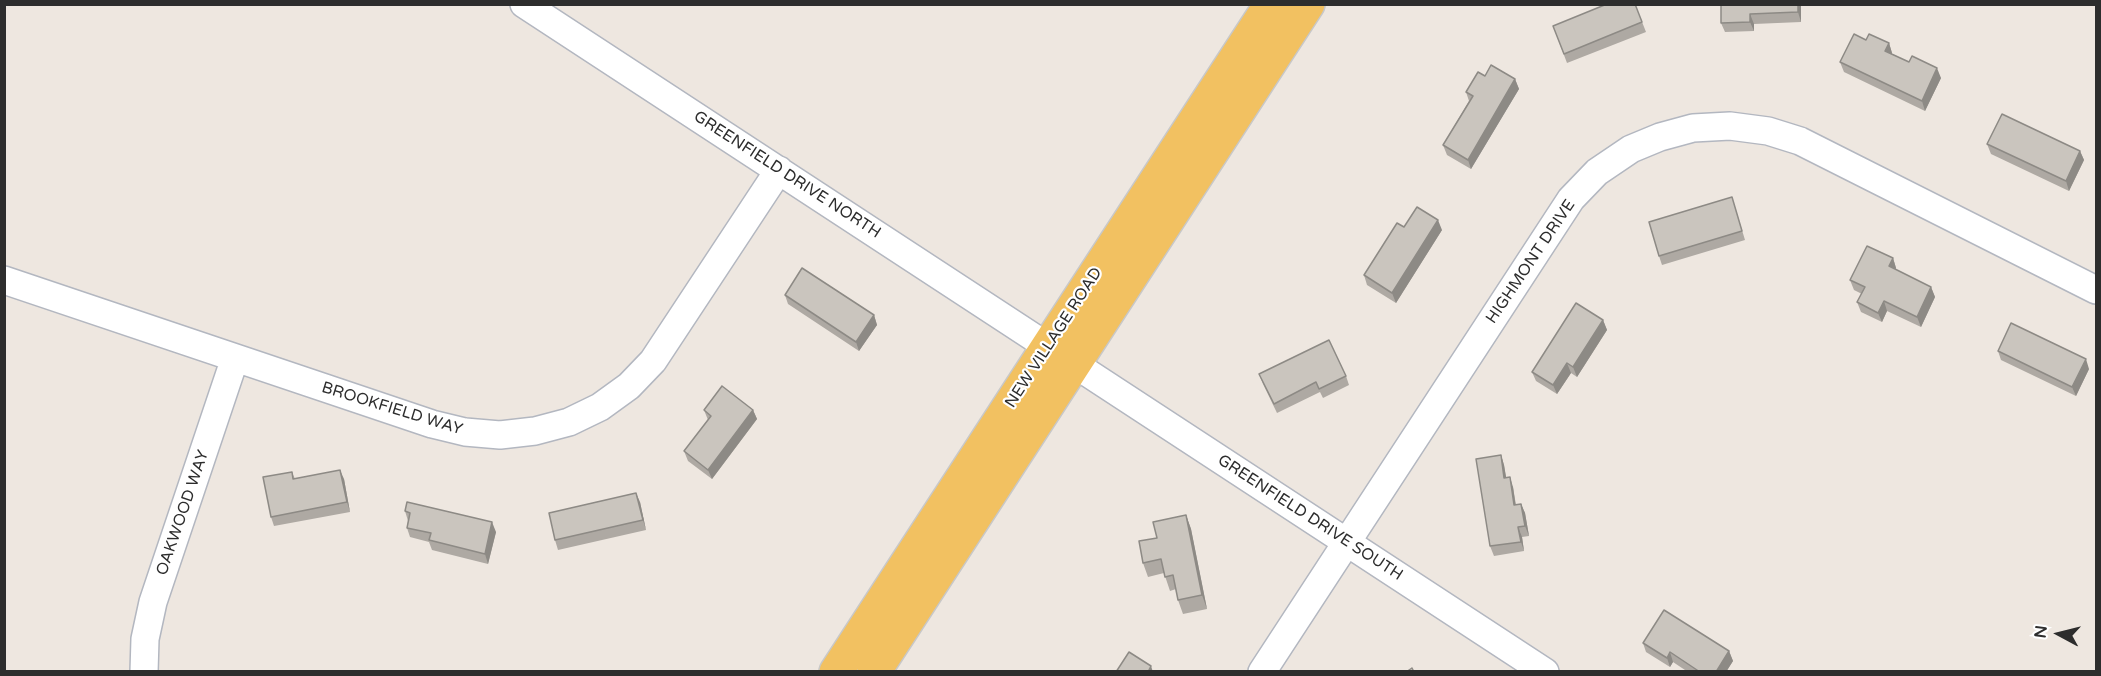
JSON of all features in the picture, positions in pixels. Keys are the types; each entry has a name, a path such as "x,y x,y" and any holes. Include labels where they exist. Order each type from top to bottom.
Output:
{"main road":[{"name":"NEW VILLAGE ROAD","path":"874,672 1271,4"},
{"name":"NEW VILLAGE ROAD","path":"836,672 1308,4"}],"street":[{"name":"GREENFIELD DRIVE NORTH","path":"524,4 1062,355"},
{"name":"HIGHMONT DRIVE","path":"1262,672 1571,199 1597,172 1631,149 1660,137 1693,128 1731,126 1768,131 1800,141 2097,290"},
{"name":"BROOKFIELD WAY","path":"4,280 465,432 500,435 535,431 569,422 600,407 629,386 653,361 779,170"},
{"name":"GREENFIELD DRIVE SOUTH","path":"1062,355 1545,672"},
{"name":"OAKWOOD WAY","path":"144,672 145,639 153,602 235,358"}],"building":[{"path":"1607,4 1635,4 1642,22 1564,54 1553,26"},
{"path":"1721,4 1798,4 1798,12 1750,14 1750,22 1721,23"},
{"path":"1854,34 1866,40 1869,34 1889,43 1885,51 1909,62 1912,56 1937,68 1922,101 1840,62"},
{"path":"1491,65 1515,79 1468,160 1443,145 1473,96 1466,92 1478,72 1485,76"},
{"path":"2002,114 2080,151 2066,181 1987,144"},
{"path":"1732,197 1742,231 1659,256 1649,222"},
{"path":"1417,207 1438,220 1392,293 1364,275 1397,223 1404,227"},
{"path":"1867,246 1893,258 1889,266 1931,287 1917,317 1884,301 1878,313 1857,302 1865,287 1850,280"},
{"path":"802,268 874,315 856,342 785,295"},
{"path":"1576,303 1603,320 1573,367 1567,363 1553,385 1532,372"},
{"path":"2011,323 2086,359 2072,387 1998,351"},
{"path":"1329,340 1346,376 1319,389 1316,382 1274,404 1259,374"},
{"path":"722,386 753,410 708,470 684,451 711,416 704,410"},
{"path":"1501,455 1504,478 1510,477 1514,505 1521,504 1525,526 1518,527 1521,542 1490,546 1476,459"},
{"path":"340,470 347,502 271,517 263,477 292,472 293,479"},
{"path":"636,493 643,520 555,540 549,513"},
{"path":"407,502 492,522 485,554 429,540 431,533 407,528 410,513 405,511"},
{"path":"1186,515 1202,595 1178,600 1173,575 1165,577 1161,559 1143,563 1139,541 1157,538 1153,522"},
{"path":"1664,610 1729,651 1716,672 1700,672 1670,652 1667,658 1643,643"},
{"path":"1129,652 1151,666 1148,672 1116,672"}]}
